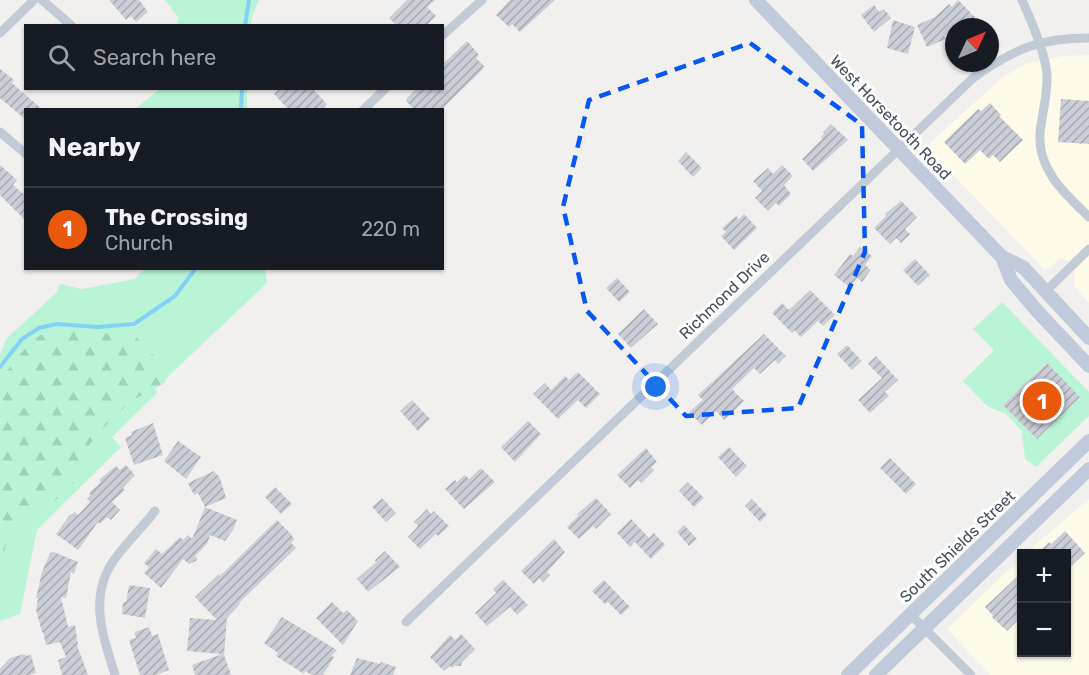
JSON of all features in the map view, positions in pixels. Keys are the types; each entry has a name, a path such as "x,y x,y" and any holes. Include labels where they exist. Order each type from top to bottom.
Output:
{"main road":[{"name":"West Horsetooth Road","path":"756,0 1002,257 1023,267 1089,338"},
{"name":"West Horsetooth Road","path":"1002,257 1011,280 1089,366"},
{"name":"South Shields Street","path":"848,675 1089,441"},
{"path":"876,675 1089,469"}],"street":[{"path":"0,33 34,0"},
{"path":"42,0 70,24"},
{"path":"444,34 482,0"},
{"path":"1022,0 1047,72 1040,155 1049,173 1071,200 1089,216"},
{"name":"Richmond Drive","path":"406,622 898,148 974,78 1014,52 1038,42 1089,38"},
{"path":"365,108 384,90"},
{"path":"0,132 24,152"},
{"path":"1045,292 1089,249"},
{"path":"115,675 100,627 99,606 102,586 113,561 155,511"},
{"path":"910,614 971,675"}],"highlighted area":[{"path":"750,43 862,125 865,252 798,408 686,416 587,311 563,207 589,100"}],"shaded area":[{"path":"1089,55 1089,303 1074,286 1075,263 1060,258 1048,269 1044,269 931,152 931,142 1003,77 1025,64 1063,56"},
{"path":"1089,499 1089,675 990,675 947,629 1017,562 1017,657 1071,657 1071,549 1031,549"}],"green space":[{"path":"165,0 259,0 251,24 177,24 178,17"},
{"path":"159,90 247,90 247,108 136,108"},
{"path":"144,270 265,270 267,283 155,389 158,392 112,437 121,447 37,530 20,614 0,621 0,355 7,338 56,293 60,284 82,289 134,279"},
{"path":"1002,302 1089,392 1089,416 1036,467 1025,459 1022,431 1006,414 987,406 963,381 994,350 973,329","holes":["1046,363 1080,397 1037,439 1004,405"]},
{"path":"66,330 135,336 157,359 166,382 131,401 97,434 86,450 82,475 44,511 19,518 0,557 0,382 14,361 34,340 47,332"}],"building":[{"path":"109,0 139,0 148,12 136,22 131,16 126,20"},
{"path":"407,0 435,0 427,7 436,16 428,24 395,24 389,18"},
{"path":"510,0 555,0 520,32 512,24 509,27 496,15"},
{"path":"958,0 975,17 945,18 945,39 927,47 917,25 935,17 949,4 952,7"},
{"path":"874,5 879,12 884,9 891,18 874,32 861,15"},
{"path":"893,20 915,27 908,54 887,48"},
{"path":"467,41 479,55 476,58 484,66 443,108 413,108 406,101 415,90 444,90 444,63"},
{"path":"0,69 14,80 12,83 41,108 24,108 24,118 0,98"},
{"path":"278,90 314,90 327,104 324,108 287,108 274,94"},
{"path":"1061,99 1089,101 1089,144 1058,142"},
{"path":"990,103 1001,115 999,116 1023,140 1000,162 993,155 989,159 980,150 965,164 944,142 978,109 981,111"},
{"path":"831,124 848,140 813,171 802,159 822,139 823,132"},
{"path":"686,152 702,168 693,177 678,161"},
{"path":"0,165 17,180 13,185 24,194 24,219 0,195"},
{"path":"782,165 793,176 784,185 791,194 779,206 776,203 768,211 755,198 762,191 753,181 768,168 773,174"},
{"path":"901,201 917,217 905,229 910,234 901,243 896,238 890,244 874,228 886,216 885,214"},
{"path":"744,214 757,228 734,250 721,236 726,232 722,228 736,216 739,219"},
{"path":"860,247 872,256 865,265 871,270 862,282 857,278 849,287 834,275 850,254 853,256"},
{"path":"915,259 930,275 918,286 903,270"},
{"path":"617,278 630,292 619,302 606,288"},
{"path":"810,290 835,315 823,326 818,321 801,337 794,330 792,333 772,313 782,303 789,310"},
{"path":"644,309 658,324 631,348 618,334"},
{"path":"764,334 786,356 778,364 775,360 760,374 754,368 732,389 744,401 724,420 716,411 702,425 689,412 703,400 698,395"},
{"path":"847,345 862,361 852,370 837,354"},
{"path":"876,356 898,380 885,392 889,396 870,413 858,400 882,378 868,364"},
{"path":"1047,363 1080,397 1037,439 1003,405"},
{"path":"578,372 600,394 586,408 578,400 558,419 533,394 545,383 551,390 565,376 569,380"},
{"path":"412,400 430,419 418,431 400,411"},
{"path":"528,421 541,434 515,462 501,447"},
{"path":"153,423 163,455 134,465 125,438 132,435 131,432"},
{"path":"178,441 201,457 186,479 164,461"},
{"path":"729,447 747,466 736,477 718,457"},
{"path":"646,448 657,462 651,467 654,470 641,483 638,480 630,488 617,475"},
{"path":"890,458 916,484 906,494 880,468"},
{"path":"126,465 135,475 123,488 125,490 112,502 120,510 111,520 107,517 100,524 98,522 78,550 56,534 69,516 75,512 78,515 90,502 87,499 91,495 89,493 101,482 99,480 116,466 120,470"},
{"path":"481,468 495,482 464,509 445,489 465,475 469,479"},
{"path":"214,471 220,478 226,498 205,507 198,493 194,495 188,483"},
{"path":"688,482 704,498 694,507 679,491"},
{"path":"275,487 292,504 281,514 265,497"},
{"path":"382,498 396,513 386,522 372,507"},
{"path":"596,498 611,514 596,529 593,526 579,539 567,527 578,516 577,514"},
{"path":"752,499 767,515 760,522 745,506"},
{"path":"205,507 237,520 233,530 225,541 210,535 207,544 195,556 196,561 189,564 183,559 161,588 144,573 149,567 144,563 156,549 162,554 180,537 183,540 188,535 192,539"},
{"path":"427,509 431,514 434,511 449,526 438,536 436,534 420,549 408,537 418,526 414,522"},
{"path":"631,519 649,538 654,533 665,545 651,559 635,542 630,547 617,533"},
{"path":"277,520 291,534 294,539 291,543 296,548 239,603 227,618 224,655 231,675 195,675 192,665 222,654 187,651 190,618 217,620 195,597 219,574 220,576"},
{"path":"684,525 697,539 689,546 677,532"},
{"path":"1065,531 1085,553 1071,566 1071,549 1042,549 1049,542 1051,544"},
{"path":"554,539 565,552 547,572 550,575 543,582 539,578 534,584 521,571"},
{"path":"385,551 400,567 368,592 357,579"},
{"path":"54,552 78,562 74,574 71,572 66,598 61,597 68,627 75,625 77,645 88,675 62,675 58,660 66,657 60,642 46,645 42,632 36,610 38,598 36,598 42,572 50,553"},
{"path":"1017,577 1017,621 1007,631 985,607"},
{"path":"503,580 528,605 517,615 510,607 487,626 475,613 496,593 493,589"},
{"path":"604,580 630,607 621,615 592,591"},
{"path":"129,585 150,588 145,618 122,614 123,602 126,602"},
{"path":"332,602 343,613 347,610 358,621 343,645 316,618"},
{"path":"282,617 337,650 331,656 334,657 323,675 312,675 305,671 304,674 276,656 278,653 264,643"},
{"path":"149,627 152,636 158,634 169,670 156,675 140,675 129,640 136,638 134,632"},
{"path":"461,634 475,649 461,666 452,668 450,666 444,671 430,657 450,635 455,640"},
{"path":"25,654 25,656 31,655 36,673 0,675 0,669 10,658"},
{"path":"357,658 396,667 393,675 350,675"}],"waterway":[{"path":"245,24 249,0"},
{"path":"241,108 242,90"},
{"path":"0,367 22,339 39,328 57,324 98,327 134,324 175,296 194,270"}],"place":[{"name":"The Crossing","path":"1042,401"}]}
